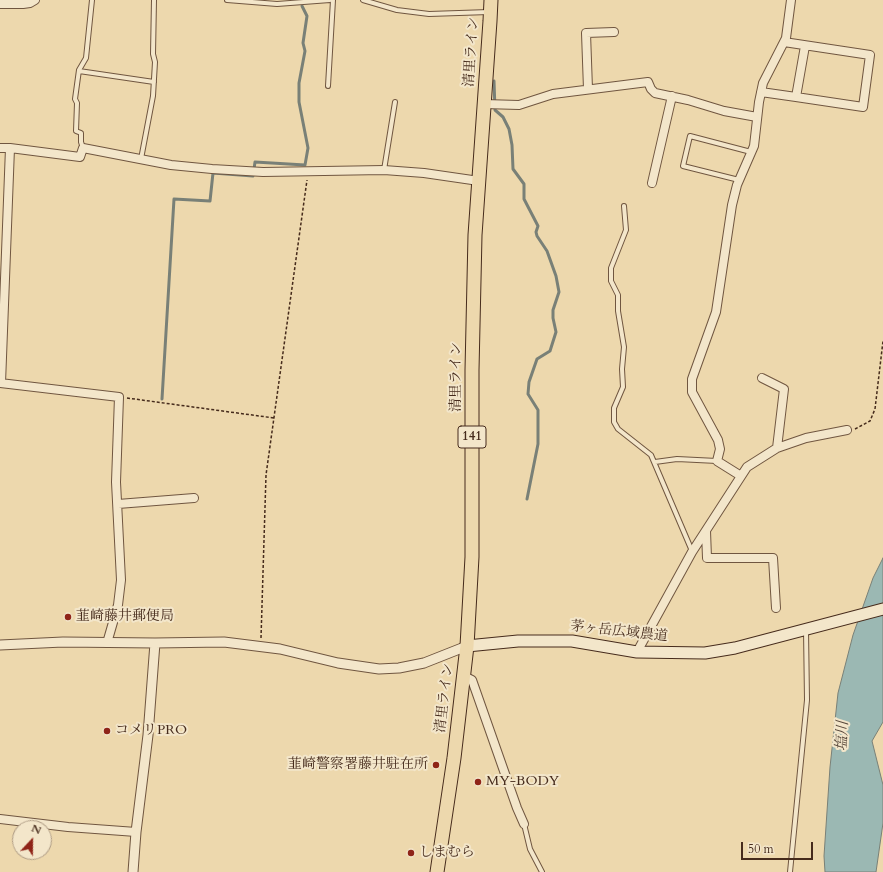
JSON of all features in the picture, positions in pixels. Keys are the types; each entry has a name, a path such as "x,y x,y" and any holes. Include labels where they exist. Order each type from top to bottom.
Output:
{"highway":[{"name":"清里ライン","path":"437,872 468,646 472,557 474,288 479,181 491,6"}],"main road":[{"name":"茅ヶ岳広域農道","path":"468,646 518,641 572,641 637,652 705,653 736,648 883,609"}],"street":[{"path":"0,4 23,4 30,3 35,0"},
{"path":"741,476 717,461 720,449 718,440 692,392 692,379 716,312 732,205 739,180 754,146 763,83 786,38 791,0"},
{"path":"588,89 586,33 614,32"},
{"path":"761,92 863,107 870,55 784,42"},
{"path":"796,97 805,46"},
{"path":"484,104 519,104 553,94 648,82 651,89 655,93 672,96 724,111 757,117"},
{"path":"652,183 672,96"},
{"path":"0,148 80,157 83,148 171,165 263,172 384,170 424,173 479,181"},
{"path":"10,148 0,383 119,397 116,482 121,580 118,605 107,642"},
{"path":"762,378 784,388 777,448"},
{"path":"637,652 692,552 747,467 777,448 806,438 847,430"},
{"path":"118,504 194,498"},
{"path":"706,530 707,558 773,558 776,608"},
{"path":"0,645 63,642 155,644 224,642 280,649 357,667 379,669 399,668 424,663 468,646"},
{"path":"133,872 136,832 148,735 155,644"},
{"path":"464,676 472,680 524,824"},
{"path":"0,819 68,827 136,832"}],"lane":[{"path":"83,148 81,133 76,130 77,103 75,99 79,72 86,58 92,0"},
{"path":"141,159 154,96 154,0"},
{"path":"227,0 277,4 331,0 328,86"},
{"path":"363,0 397,10 429,14 491,6"},
{"path":"79,72 154,82"},
{"path":"384,170 395,102"},
{"path":"739,180 683,166 690,136 751,152"},
{"path":"624,206 626,230 611,268 611,281 618,295 618,311 624,347 622,369 623,387 614,408 614,422 618,429 651,455 692,552"},
{"path":"655,462 677,459 717,461"},
{"path":"790,872 807,700 809,628"},
{"path":"524,824 530,849 542,872"}],"path":[{"path":"260,646 266,475 308,171"},
{"path":"847,430 853,430 870,420 875,409 883,341"},
{"path":"119,397 274,418"}],"water":[{"name":"塩川","path":"883,558 883,722 872,741 883,785 883,823 876,872 825,872 824,856 830,767 838,693 853,635 873,578"}],"waterway":[{"path":"162,399 174,199 210,201 213,173 253,176 255,162 305,165 308,148 299,102 299,83 305,51 303,43 307,16 302,6"},
{"path":"494,81 495,110 503,117 509,129 512,145 513,169 524,184 524,199 538,226 536,232 537,236 547,251 556,276 559,292 553,310 556,332 550,351 537,359 529,382 528,394 538,410 538,444 527,499"}],"place":[{"name":"韮崎藤井郵便局","path":"68,617"},
{"name":"コメリPRO","path":"107,731"},
{"name":"韮崎警察署藤井駐在所","path":"436,765"},
{"name":"MY-BODY","path":"478,782"},
{"name":"しまむら","path":"411,853"}]}
